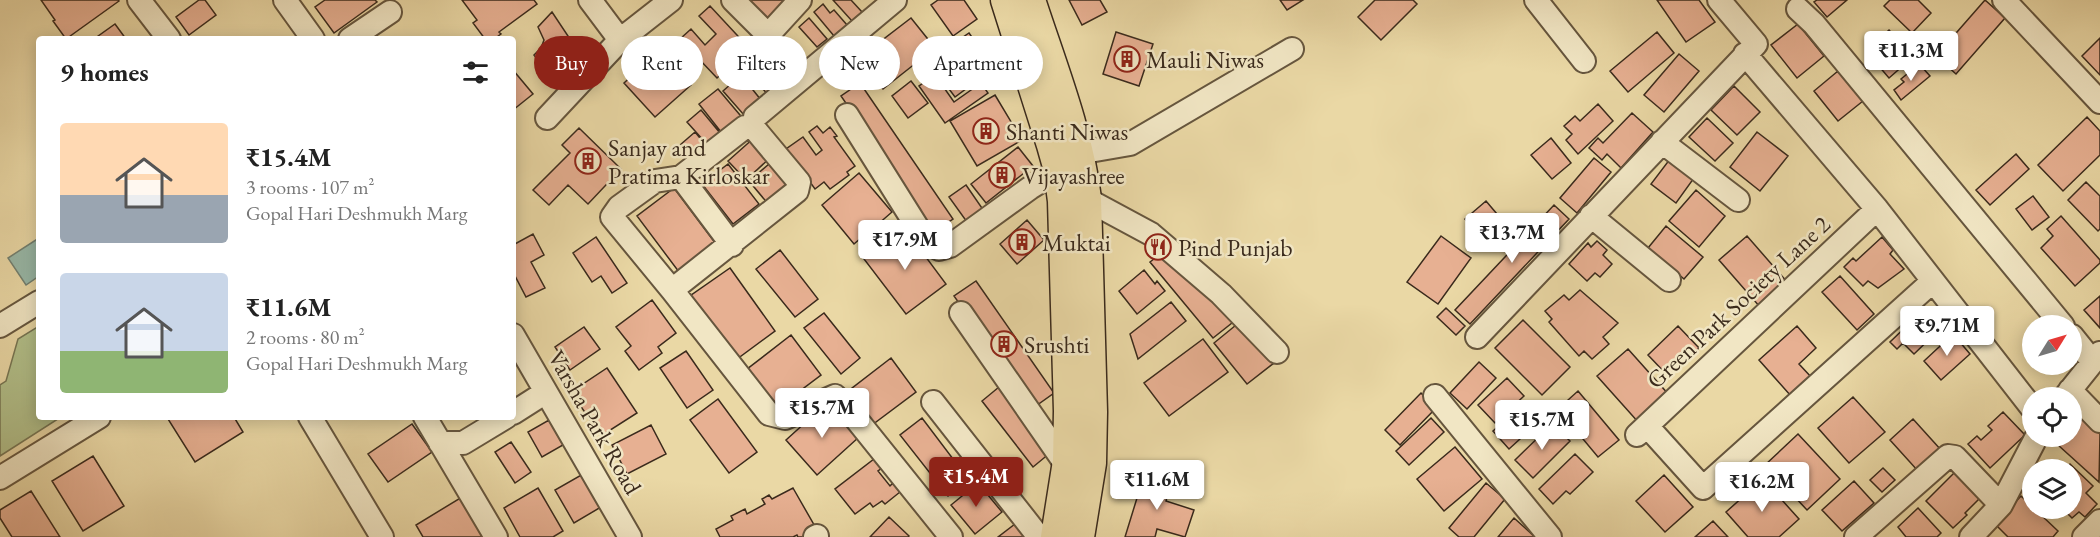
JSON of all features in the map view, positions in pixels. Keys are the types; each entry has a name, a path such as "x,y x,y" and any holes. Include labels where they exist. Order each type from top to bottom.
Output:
{"main road":[{"path":"1006,0 1074,178 1067,466 1056,537"},
{"path":"1030,0 1074,178 1092,411 1091,463 1079,537"}],"street":[{"path":"139,0 167,36"},
{"path":"285,0 311,36"},
{"path":"590,0 620,40"},
{"path":"547,118 620,40 670,0"},
{"path":"734,0 768,35 800,0"},
{"path":"755,117 895,0"},
{"path":"1536,0 1584,61"},
{"path":"1477,337 1756,44 1719,0"},
{"path":"2004,0 2100,102"},
{"path":"1798,9 1814,24 2054,315"},
{"path":"354,36 390,12"},
{"path":"847,115 926,241 939,249 950,246 1030,188 1074,178 1292,49"},
{"path":"1745,54 1877,209 2022,395"},
{"path":"672,290 732,245 797,191 799,182 753,127 745,127 681,177 655,181 620,207 612,217 769,414 785,418 835,396 853,415 951,537"},
{"path":"1662,142 1738,200"},
{"path":"681,177 732,245"},
{"path":"1074,178 1151,234 1221,294 1276,352"},
{"name":"Green Park Society Lane 2","path":"1877,209 1642,430 1703,488 1933,281"},
{"path":"1591,216 1669,280"},
{"path":"0,326 36,304"},
{"path":"961,313 1067,466"},
{"name":"Varsha Park Road","path":"516,340 630,537"},
{"path":"2072,387 2096,357 2082,345"},
{"path":"516,410 546,392"},
{"path":"1435,396 1550,537"},
{"path":"933,402 1039,537"},
{"path":"2082,406 2100,421"},
{"path":"0,478 94,420"},
{"path":"312,420 382,537"},
{"path":"427,420 496,537"},
{"path":"440,443 464,442 501,420"},
{"path":"1971,537 2001,505 2031,447"},
{"path":"1856,537 1948,456 1955,457 2001,505"},
{"path":"2084,537 2100,521"}],"green space":[{"path":"36,328 36,420 56,420 0,456 0,385 6,381 18,339"}],"shaded area":[{"path":"36,240 36,278 26,285 8,258"}],"building":[{"path":"41,0 119,1 70,36 64,36 53,21 55,20"},
{"path":"199,0 205,0 216,15 189,35 176,17"},
{"path":"325,0 375,0 377,2 334,33 315,7"},
{"path":"462,0 534,0 537,4 499,32 501,34 498,36 483,36 473,23 477,20"},
{"path":"734,0 796,0 768,22"},
{"path":"833,0 851,0 862,12 852,21"},
{"path":"938,0 964,0 977,19 953,36 931,5"},
{"path":"1069,0 1100,0 1107,12 1082,25"},
{"path":"1280,0 1303,0 1287,10"},
{"path":"1375,0 1413,0 1417,4 1381,40 1358,17"},
{"path":"1657,0 1699,0 1715,22 1686,42"},
{"path":"1817,0 1847,0 1827,17 1814,2"},
{"path":"1890,0 1918,0 1931,13 1912,33 1884,6"},
{"path":"1985,0 2005,18 1956,74 1936,56"},
{"path":"823,4 830,13 834,10 847,25 834,36 814,12"},
{"path":"710,6 738,36 715,36 715,76 703,63 703,43 705,45 716,34 699,16"},
{"path":"552,12 568,36 542,36 538,27"},
{"path":"809,18 824,36 819,36 819,45 817,47 799,27"},
{"path":"911,18 925,36 912,36 912,66 900,76 900,36 888,36"},
{"path":"115,24 124,36 98,36"},
{"path":"1798,24 1824,56 1797,78 1771,45"},
{"path":"691,29 697,36 683,36"},
{"path":"1889,30 1913,57 1889,78 1866,51"},
{"name":"Mauli Niwas","path":"1116,32 1153,44 1139,86 1103,74"},
{"path":"1657,32 1674,53 1628,92 1610,71"},
{"path":"2100,38 2100,75 2082,56"},
{"path":"1679,54 1699,71 1664,112 1644,95"},
{"path":"1921,66 1930,76 1901,100 1894,90 1904,82 1901,79"},
{"path":"1838,71 1863,101 1838,121 1814,91"},
{"path":"516,74 533,94 516,108"},
{"path":"911,81 912,90 918,90 928,103 908,118 892,96"},
{"path":"1734,86 1760,112 1737,135 1711,110"},
{"path":"630,90 685,90 655,117"},
{"path":"719,90 745,121 725,137 699,104"},
{"path":"753,90 761,100 744,115 723,91"},
{"path":"764,90 776,90 769,96"},
{"path":"850,90 865,90 953,219 934,232 841,96"},
{"path":"922,90 946,90 954,102 971,90 986,90 988,93 945,123"},
{"path":"950,90 964,90 955,97"},
{"name":"Shanti Niwas","path":"995,95 1022,140 977,166 950,121"},
{"path":"1598,104 1613,121 1578,154 1566,140 1572,134 1564,126 1575,116 1580,121"},
{"path":"701,110 725,139 712,150 687,122"},
{"path":"1632,113 1653,132 1621,168 1607,154 1602,160 1589,148 1598,138 1603,143"},
{"path":"2087,117 2100,131 2100,155 2063,191 2038,165"},
{"path":"1707,118 1733,143 1715,161 1689,137"},
{"path":"817,126 823,133 830,127 837,136 834,137 855,166 847,172 849,175 830,189 824,182 815,189 786,149 803,137 816,155 822,150 809,132"},
{"name":"Sanjay and Pratima Kirloskar","path":"579,128 621,169 588,204 568,185 549,205 533,190 570,153 562,145"},
{"path":"695,132 709,149 695,161 680,145"},
{"path":"1757,132 1788,156 1760,191 1730,167"},
{"path":"755,137 772,156 746,180 728,161"},
{"path":"1551,138 1571,163 1552,179 1531,155"},
{"name":"Vijayashree","path":"1018,147 1033,166 986,203 971,184"},
{"path":"2016,154 2029,169 1990,205 1976,190"},
{"path":"1594,158 1611,172 1577,213 1560,198"},
{"path":"1670,159 1694,178 1676,203 1651,184"},
{"path":"728,164 759,204 733,224 702,184"},
{"path":"769,164 789,188 769,205 749,181"},
{"path":"859,173 892,212 877,225 874,221 866,227 869,231 854,244 822,205"},
{"path":"2086,182 2100,196 2100,229 2098,231 2068,200"},
{"path":"966,185 984,211 967,222 949,197"},
{"path":"674,188 716,244 679,272 637,216"},
{"path":"1696,190 1725,216 1699,247 1669,221"},
{"path":"2033,196 2049,217 2032,230 2016,209"},
{"path":"1486,201 1508,227 1487,245 1465,219"},
{"path":"1554,205 1569,219 1470,324 1455,310"},
{"path":"2061,216 2100,260 2100,263 2075,286 2041,248 2053,236 2047,229"},
{"name":"Muktai","path":"1027,220 1044,240 1017,264 1000,244"},
{"path":"1666,226 1703,257 1684,279 1648,248"},
{"path":"905,229 946,284 906,314 864,259"},
{"path":"533,234 544,255 531,262 545,288 526,297 516,278 516,243"},
{"path":"1441,236 1471,258 1438,304 1407,282"},
{"path":"1747,236 1788,283 1760,307 1719,260"},
{"path":"596,237 627,283 612,293 601,276 592,282 573,253"},
{"path":"1882,237 1893,250 1890,254 1904,269 1878,288 1868,281 1863,286 1844,267 1853,258 1856,261"},
{"path":"1597,241 1607,250 1603,255 1612,264 1600,277 1595,273 1587,281 1569,264 1588,243 1591,247"},
{"path":"780,250 818,299 795,317 756,269"},
{"path":"1163,252 1237,319 1213,338 1150,262"},
{"path":"730,268 775,331 733,362 687,298"},
{"path":"1144,270 1155,284 1157,281 1165,291 1137,314 1119,291"},
{"path":"1840,276 1874,314 1857,330 1822,292"},
{"name":"Srushti","path":"976,281 1054,393 1033,408 954,296"},
{"path":"1580,290 1618,323 1603,337 1609,344 1592,359 1584,351 1579,356 1549,322 1552,319 1545,311 1564,295 1569,300"},
{"path":"2100,296 2100,328 2084,310"},
{"path":"652,300 676,333 658,347 662,353 639,370 625,351 631,346 616,327"},
{"path":"1171,302 1186,321 1138,359 1130,334"},
{"path":"1446,308 1465,326 1456,335 1437,317"},
{"path":"824,313 860,358 841,374 804,328"},
{"path":"1927,315 1940,329 1914,354 1903,343 1897,349 1890,342 1917,316 1921,320"},
{"path":"1523,320 1570,367 1542,395 1495,348"},
{"path":"1241,321 1274,363 1247,384 1214,343"},
{"path":"1678,326 1699,348 1669,377 1648,355"},
{"path":"1797,326 1816,348 1799,364 1812,378 1791,396 1759,360"},
{"path":"584,327 600,349 570,370 555,347"},
{"path":"1953,334 1970,354 1941,380 1924,361"},
{"path":"791,335 821,375 772,412 742,373"},
{"path":"1203,339 1228,372 1169,416 1144,383"},
{"path":"1628,349 1670,396 1639,423 1597,376"},
{"path":"686,351 713,390 687,408 660,368"},
{"path":"891,358 916,392 872,425 847,392"},
{"path":"1479,362 1496,378 1467,409 1450,393"},
{"path":"607,368 637,413 601,436 571,392"},
{"path":"1507,378 1524,396 1495,423 1478,405"},
{"path":"999,387 1050,453 1033,467 982,401"},
{"path":"1578,391 1619,440 1598,457 1558,409"},
{"path":"1421,393 1436,408 1400,445 1385,430"},
{"path":"1853,397 1885,432 1849,463 1818,428"},
{"path":"718,399 757,452 729,473 690,420"},
{"path":"828,402 859,437 817,475 786,440"},
{"path":"1525,402 1541,420 1509,449 1493,431"},
{"path":"2003,412 2022,432 2022,438 1990,468 1968,444 1977,436 1981,440 1992,430 1988,426"},
{"path":"922,418 969,480 948,496 900,435"},
{"path":"1431,418 1444,432 1409,465 1396,451"},
{"path":"1913,419 1941,450 1918,471 1890,440"},
{"path":"2082,419 2100,434 2099,482 2082,467 2082,459 2074,459 2060,447 2082,447"},
{"path":"169,420 236,420 243,432 195,462"},
{"path":"549,420 563,445 542,457 528,432"},
{"path":"412,424 432,452 388,482 368,454"},
{"path":"1552,424 1570,441 1533,478 1515,460"},
{"path":"651,425 666,454 627,474 612,445"},
{"path":"1798,434 1840,479 1807,510 1765,465"},
{"path":"511,442 531,472 515,483 495,452"},
{"path":"1455,447 1482,479 1444,511 1417,479"},
{"path":"1575,454 1593,472 1570,494 1566,491 1553,504 1539,489"},
{"path":"93,456 124,506 83,531 52,481"},
{"path":"874,459 882,468 878,471 890,486 893,483 900,492 885,504 882,501 873,507 870,503 855,514 835,489"},
{"path":"1883,468 1895,480 1882,492 1870,480"},
{"path":"1145,472 1169,479 1165,492 1168,493 1166,501 1194,510 1185,537 1157,529 1155,537 1125,537"},
{"path":"1955,472 1980,498 1953,528 1926,501"},
{"path":"583,474 601,507 574,523 555,490"},
{"path":"1664,475 1693,507 1665,532 1636,501"},
{"path":"2082,475 2093,486 2086,493 2097,504 2085,517 2082,514"},
{"path":"1763,479 1799,519 1779,537 1748,537 1726,512"},
{"path":"1854,481 1874,503 1842,531 1822,510"},
{"path":"978,483 1002,512 975,534 951,505"},
{"path":"1486,483 1505,499 1474,537 1459,537 1449,528"},
{"path":"538,488 563,531 553,537 520,537 504,508"},
{"path":"793,488 817,530 804,537 797,535 793,537 720,537 716,529 733,520 731,516 745,509 747,514 765,504 762,499 769,495 772,499"},
{"path":"31,491 60,537 12,537 0,518 0,510"},
{"path":"2021,496 2022,519 2045,519 2058,531 2053,537 2008,537 1995,524"},
{"path":"462,497 486,535 482,537 423,537 416,525"},
{"path":"1918,508 1941,533 1937,537 1906,537 1898,527"},
{"path":"889,517 909,536 870,537"},
{"path":"1514,518 1535,537 1498,537"},
{"path":"1713,521 1728,537 1695,537"},
{"path":"1015,524 1025,537 998,537"}],"place":[{"name":"Mauli Niwas","path":"1127,59"},
{"name":"Shanti Niwas","path":"986,131"},
{"name":"Sanjay and Pratima Kirloskar","path":"588,161"},
{"name":"Vijayashree","path":"1002,175"},
{"name":"Muktai","path":"1022,242"},
{"name":"Pind Punjab","path":"1158,247"},
{"name":"Srushti","path":"1004,344"}]}
